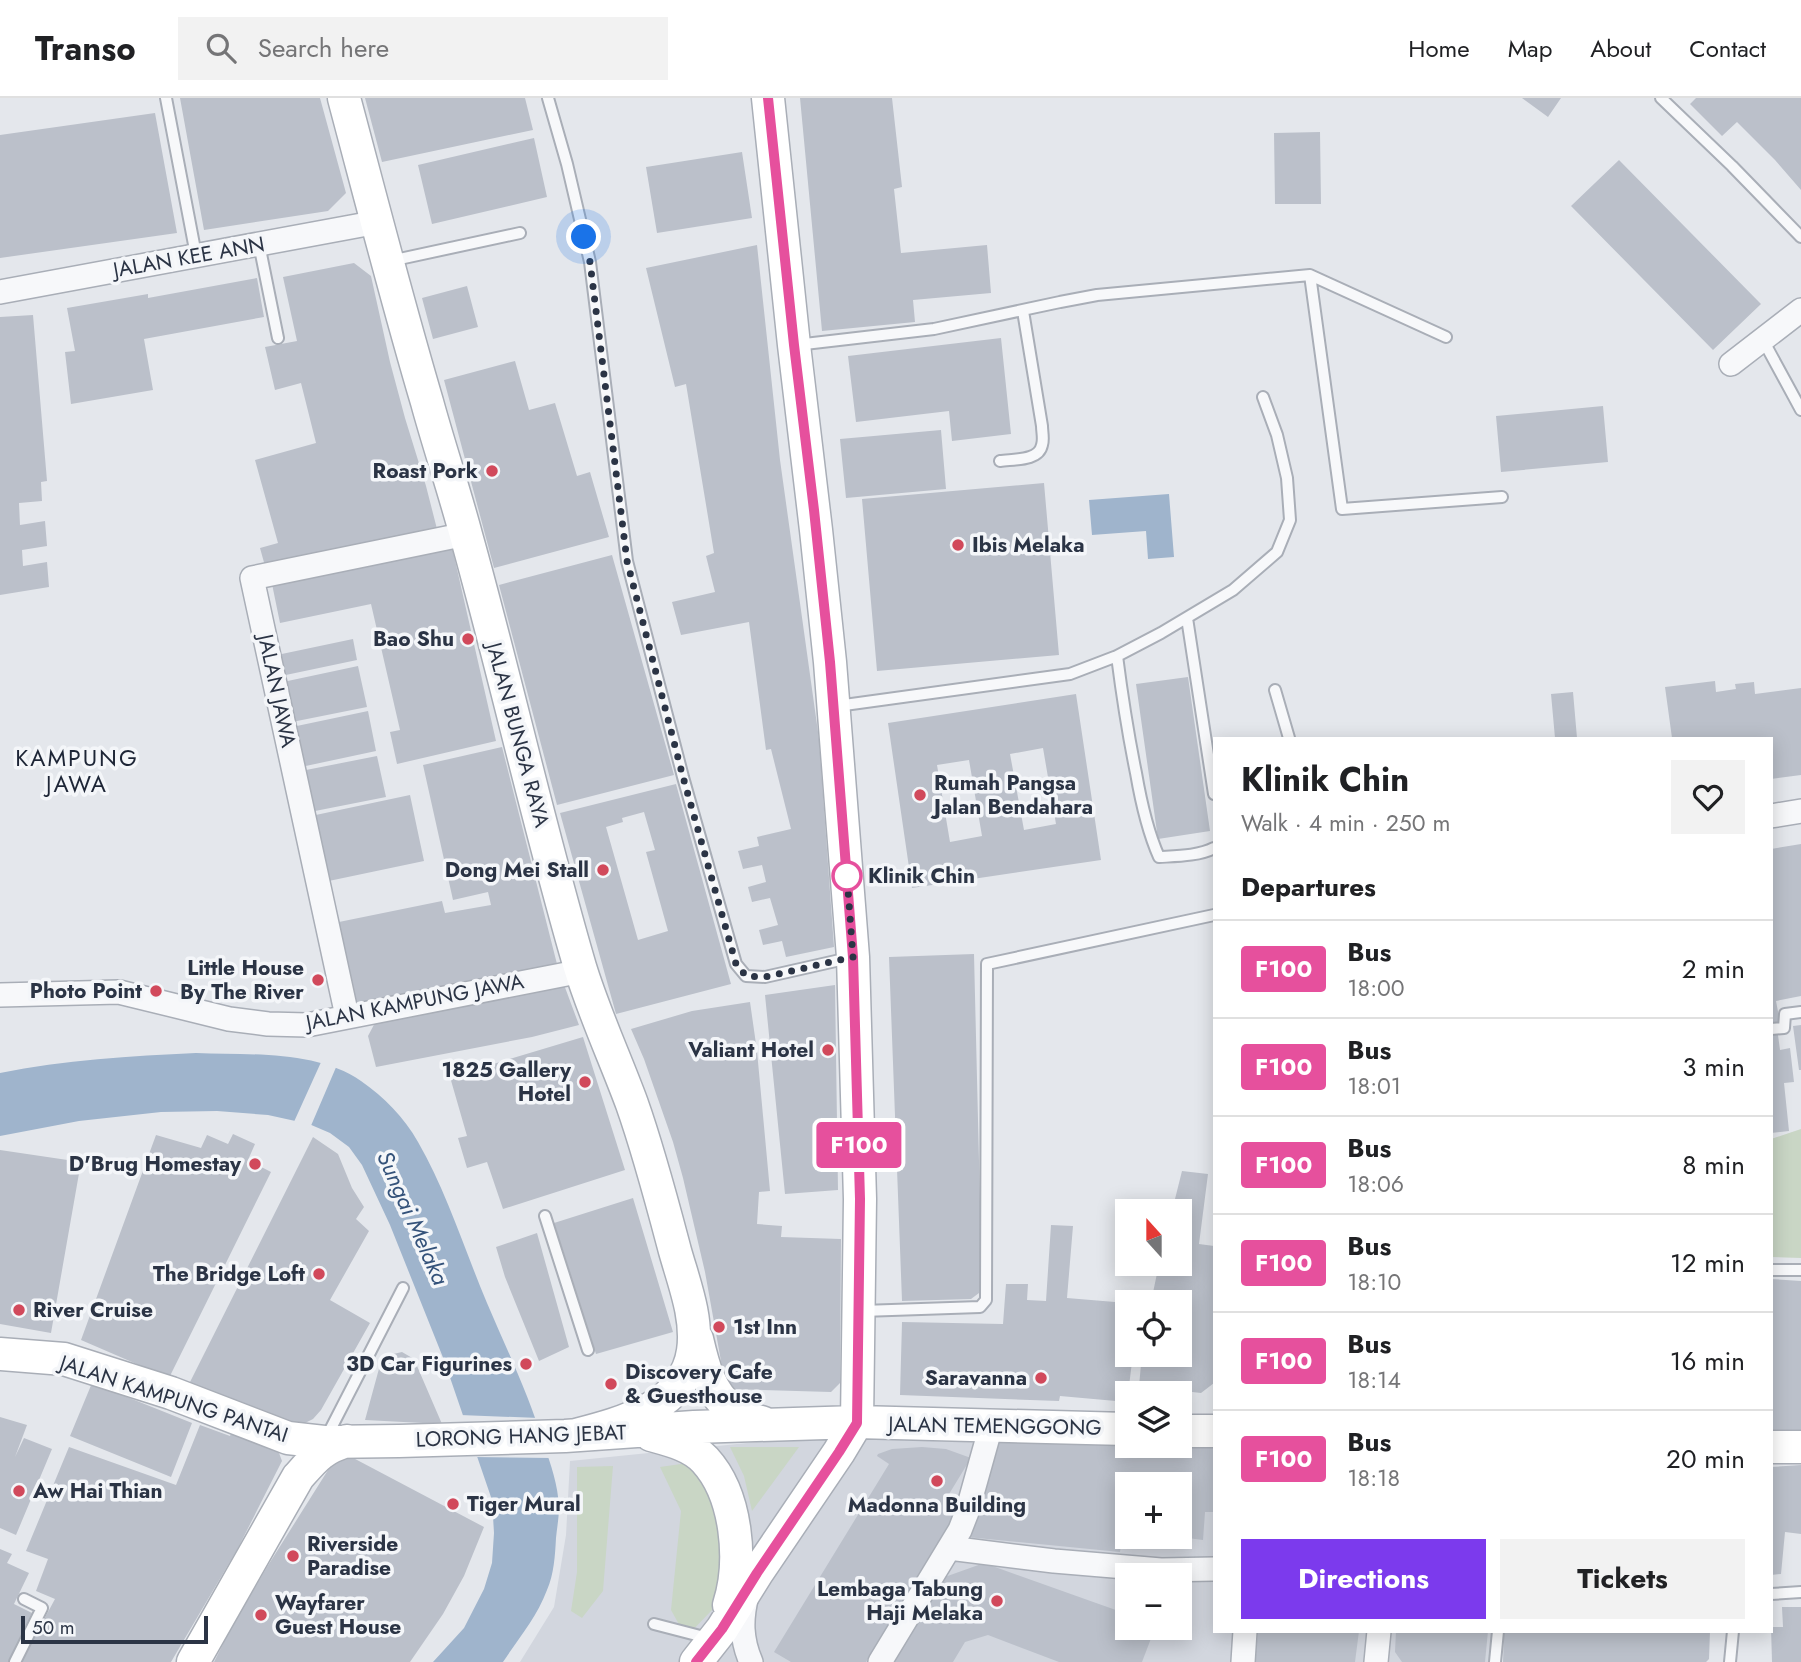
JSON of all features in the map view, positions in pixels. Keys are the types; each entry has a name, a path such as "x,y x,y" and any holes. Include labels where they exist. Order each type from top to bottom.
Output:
{"street":[{"name":"JALAN BUNGA RAYA","path":"344,98 426,400 466,534 582,971 633,1107 693,1323 693,1350 689,1369 680,1386 665,1399 644,1411 612,1425 570,1435"},
{"path":"711,1644 857,1423 860,1199 853,957 834,707 768,98"},
{"name":"JALAN KEE ANN","path":"0,292 377,222"},
{"path":"1731,364 1801,310"},
{"name":"JALAN JAWA","path":"347,1016 252,578 466,534"},
{"path":"1773,816 1801,811"},
{"name":"JALAN KAMPUNG JAWA","path":"0,995 119,992 229,1018 268,1024 307,1025 582,971"},
{"path":"693,1323 710,1384 719,1398 734,1412 768,1425"},
{"name":"JALAN KAMPUNG PANTAI","path":"0,1354 64,1359 171,1394 288,1438 336,1441"},
{"name":"JALAN TEMENGGONG","path":"694,1427 857,1423 1115,1429"},
{"path":"880,1662 960,1530 991,1426"},
{"name":"LORONG HANG JEBAT","path":"336,1441 570,1435 694,1427"},
{"path":"1192,1431 1213,1431"},
{"path":"621,1432 650,1435 691,1449 704,1458 722,1486 732,1513 737,1563 732,1596 711,1644"},
{"path":"288,1438 297,1444 301,1451 302,1461 298,1477"},
{"path":"193,1662 298,1477 316,1456 336,1441"},
{"path":"1773,1447 1801,1447"},
{"path":"949,1548 1161,1570 1213,1569"},
{"path":"751,1662 742,1632 747,1595 757,1573"},
{"path":"1243,1662 1245,1633"},
{"path":"1376,1662 1379,1633"},
{"path":"711,1644 739,1662"}],"lane":[{"path":"166,98 196,256"},
{"path":"548,98 590,262 627,561 683,777 736,964 746,976 765,977 853,957"},
{"path":"1661,98 1801,237"},
{"path":"388,261 520,233"},
{"path":"258,244 278,338"},
{"path":"794,345 934,329 1097,295 1310,275 1446,337"},
{"path":"1310,275 1342,509 1502,497"},
{"path":"1000,461 1029,458 1040,452 1043,443 1023,311"},
{"path":"1763,340 1801,410"},
{"path":"834,707 1070,674 1117,656 1233,590 1277,552 1290,520 1287,478 1277,435 1263,397"},
{"path":"1187,618 1213,787"},
{"path":"1117,656 1126,724 1139,789 1149,832 1159,857 1199,853 1213,849"},
{"path":"1275,690 1289,737"},
{"path":"859,1311 980,1307 986,1300 987,964 1213,915"},
{"path":"1773,1030 1784,1028 1785,1014 1801,1012"},
{"path":"545,1216 588,1350"},
{"path":"1773,1270 1801,1270"},
{"path":"336,1441 403,1288"},
{"path":"1773,1594 1801,1592"},
{"path":"15,1662 42,1608 24,1599"},
{"path":"654,1624 711,1644"},
{"path":"1496,1662 1497,1633"},
{"path":"1730,1662 1733,1633"}],"shaded area":[{"path":"806,1437 1115,1447 1115,1458 1192,1458 1192,1449 1213,1450 1213,1633 1501,1633 1500,1662 520,1662 554,1607 566,1535 570,1461"}],"green space":[{"path":"1801,1129 1801,1258 1773,1257 1773,1138"},
{"path":"730,1447 799,1447 752,1511 744,1476"},
{"path":"695,1462 713,1488 720,1530 721,1578 715,1607 686,1637 671,1610 681,1511 660,1467"},
{"path":"613,1466 603,1591 582,1618 571,1611 577,1572 577,1467"}],"water":[{"path":"1169,494 1174,557 1148,559 1146,531 1092,535 1089,500"},
{"name":"Sungai Melaka","path":"196,1053 281,1056 324,1064 343,1071 361,1081 393,1108 428,1161 525,1390 557,1491 559,1515 554,1565 549,1584 533,1619 503,1662 433,1662 464,1628 484,1589 492,1563 492,1500 444,1360 390,1225 362,1165 349,1147 330,1133 309,1124 268,1115 217,1111 161,1112 79,1121 0,1136 0,1073 122,1057"}],"pier":[{"path":"322,1060 337,1065 310,1128 293,1124"},
{"path":"460,1415 539,1418 552,1458 475,1457"}],"building":[{"path":"180,98 320,98 346,193 328,211 204,230"},
{"path":"365,98 525,98 533,130 382,162"},
{"path":"800,98 892,98 902,187 894,189 901,253 987,245 991,293 913,300 915,322 822,331"},
{"path":"1522,98 1561,98 1548,117"},
{"path":"1696,98 1801,98 1801,190 1737,122 1722,136 1690,104"},
{"path":"155,113 177,233 0,258 0,135"},
{"path":"1320,132 1321,204 1275,204 1274,133"},
{"path":"534,138 547,197 432,224 418,165"},
{"path":"742,152 752,218 657,233 646,167"},
{"path":"1619,160 1761,304 1713,350 1571,206"},
{"path":"757,245 780,460 819,739 834,947 786,957 782,941 763,945 759,930 778,925 770,898 752,902 748,887 766,882 762,865 743,869 738,851 759,846 757,837 791,829 771,749 766,750 749,622 681,635 672,602 715,592 706,556 714,553 686,384 675,387 646,268"},
{"path":"354,263 371,276 390,362 437,529 265,566 260,548 278,543 255,460 316,443 301,383 275,390 265,347 297,341 283,277"},
{"path":"257,278 264,317 144,339 153,390 71,404 65,352 75,351 67,308 148,294 148,298"},
{"path":"467,286 478,327 433,339 422,298"},
{"path":"33,315 47,481 41,482 42,501 19,503 20,525 45,521 47,546 22,550 23,566 47,562 49,587 0,595 0,317"},
{"path":"1001,338 1011,434 952,441 949,411 856,422 848,356"},
{"path":"515,361 529,410 555,403 577,476 590,472 609,537 494,568 444,380"},
{"path":"1603,406 1608,462 1501,472 1496,416"},
{"path":"941,430 946,489 846,498 840,439"},
{"name":"Ibis Melaka","path":"1044,483 1059,655 877,671 862,499"},
{"path":"452,547 496,741 397,764 390,732 400,730 371,604 280,623 272,584"},
{"path":"612,555 674,775 557,805 499,585"},
{"path":"353,639 357,660 281,676 277,655"},
{"path":"358,666 367,707 292,722 283,682"},
{"path":"1188,677 1210,831 1158,839 1136,684"},
{"path":"1715,681 1716,692 1736,689 1735,684 1754,682 1755,694 1801,688 1801,775 1773,779 1773,737 1672,737 1665,687"},
{"path":"1573,692 1577,737 1555,737 1551,694"},
{"name":"Rumah Pangsa Jalan Bendahara","path":"1076,694 1101,860 912,888 888,723","holes":["1043,748 1056,824 1024,830 1010,754","969,760 982,836 950,842 937,765"]},
{"path":"368,711 376,751 301,767 292,727"},
{"path":"502,747 558,968 364,1006 349,997 334,923 442,901 445,913 491,905 488,892 453,900 423,765"},
{"path":"377,756 386,797 310,812 301,771"},
{"path":"676,784 731,984 616,1014 560,813","holes":["644,812 655,850 646,852 668,931 638,940 606,827 623,822 622,818"]},
{"path":"410,795 424,861 324,882 311,816"},
{"path":"1801,844 1801,996 1776,1001 1780,1022 1773,1023 1773,849"},
{"path":"974,954 982,1285 979,1293 971,1299 902,1301 889,957"},
{"path":"563,982 579,1025 532,1037 376,1067 368,1036 377,1019"},
{"path":"835,985 838,1190 785,1194 765,995"},
{"path":"750,1002 770,1191 759,1192 757,1224 782,1226 781,1237 841,1239 840,1383 831,1392 726,1389 705,1272 683,1178 673,1142 631,1029 692,1011"},
{"path":"1801,1025 1801,1070 1799,1070 1793,1026"},
{"path":"1773,1035 1778,1035 1780,1050 1790,1048 1794,1082 1784,1083 1789,1131 1773,1133"},
{"path":"583,1037 625,1170 503,1209 487,1162 467,1168 458,1138 467,1136 450,1077"},
{"path":"233,1134 255,1144 248,1160 271,1172 169,1378 81,1340 156,1135 201,1148 207,1135 228,1144"},
{"path":"313,1137 338,1154 352,1188 364,1207 356,1219 369,1231 330,1300 370,1323 321,1410 313,1419 303,1424 290,1423 189,1384"},
{"path":"0,1150 81,1162 51,1333 0,1324"},
{"path":"1182,1171 1208,1174 1199,1244 1213,1246 1213,1384 1201,1393 1192,1392 1192,1381 1139,1381 1141,1367 1192,1367 1192,1290 1154,1290 1156,1276 1192,1276 1192,1199 1175,1199"},
{"path":"633,1198 673,1332 596,1354 554,1223"},
{"path":"1051,1225 1073,1226 1067,1298 1115,1302 1115,1367 1131,1367 1130,1381 1115,1381 1115,1401 1060,1396 1059,1401 900,1395 902,1322 1003,1324 1006,1284 1028,1284 1027,1300 1046,1301"},
{"path":"537,1233 569,1347 539,1361 505,1277 496,1247"},
{"path":"1773,1279 1801,1281 1801,1430 1773,1432"},
{"path":"402,1352 414,1359 442,1424 365,1420 380,1365 389,1355"},
{"path":"92,1383 192,1423 171,1477 70,1436"},
{"name":"Aw Hai Thian","path":"0,1417 27,1425 15,1457 24,1438 52,1449 16,1535 0,1528"},
{"path":"200,1425 230,1436 233,1429 276,1445 282,1461 238,1548 171,1662 21,1662 55,1599 36,1591 48,1559 26,1551 69,1447 176,1485"},
{"path":"995,1439 1115,1440 1115,1458 1192,1458 1192,1446 1213,1446 1213,1512 1205,1512 1203,1540 1192,1539 1192,1472 1115,1472 1115,1549 1120,1549 1120,1552 967,1537"},
{"path":"892,1449 946,1449 971,1458 946,1499 960,1507 866,1662 791,1662 774,1652 889,1464 877,1456 878,1454"},
{"path":"340,1451 484,1527 464,1576 443,1614 410,1662 214,1662 267,1567"},
{"path":"1801,1465 1801,1534 1785,1532 1781,1574 1773,1575 1773,1467"},
{"path":"0,1549 12,1554 7,1563 29,1573 14,1604 32,1613 8,1662 0,1662"},
{"path":"984,1563 1115,1610 1115,1640 1150,1640 1142,1662 1059,1662 988,1635 965,1642 953,1662 893,1662 942,1578"},
{"path":"1782,1607 1801,1607 1801,1662 1772,1662 1773,1627 1783,1627"},
{"path":"1258,1633 1359,1633 1355,1662 1255,1662"},
{"path":"1396,1633 1488,1633 1485,1662 1402,1662 1395,1652"},
{"path":"1504,1633 1710,1633 1709,1659 1706,1662 1503,1662"}],"bus line":[{"name":"F100","path":"696,1662 722,1629 857,1423 860,1199 853,957 830,662 768,98"}],"place":[{"name":"Roast Pork","path":"492,471"},
{"name":"Ibis Melaka","path":"958,545"},
{"name":"Bao Shu","path":"468,639"},
{"name":"Rumah Pangsa Jalan Bendahara","path":"920,795"},
{"name":"Dong Mei Stall","path":"603,870"},
{"name":"Klinik Chin","path":"847,876"},
{"name":"Little House By The River","path":"318,980"},
{"name":"Photo Point","path":"156,991"},
{"name":"Valiant Hotel","path":"828,1050"},
{"name":"1825 Gallery Hotel","path":"585,1082"},
{"name":"D'Brug Homestay","path":"255,1164"},
{"name":"The Bridge Loft","path":"319,1274"},
{"name":"River Cruise","path":"19,1310"},
{"name":"1st Inn","path":"719,1327"},
{"name":"3D Car Figurines","path":"526,1364"},
{"name":"Saravanna","path":"1041,1378"},
{"name":"Discovery Cafe & Guesthouse","path":"611,1384"},
{"name":"Madonna Building","path":"937,1481"},
{"name":"Aw Hai Thian","path":"19,1491"},
{"name":"Tiger Mural","path":"453,1504"},
{"name":"Riverside Paradise","path":"293,1556"},
{"name":"Lembaga Tabung Haji Melaka","path":"997,1601"},
{"name":"Wayfarer Guest House","path":"261,1615"}],"district":[{"name":"KAMPUNG JAWA","path":"77,771"}],"route":[{"path":"584,237 590,262 627,561 683,777 736,964 746,976 765,977 853,957 847,876"}]}
